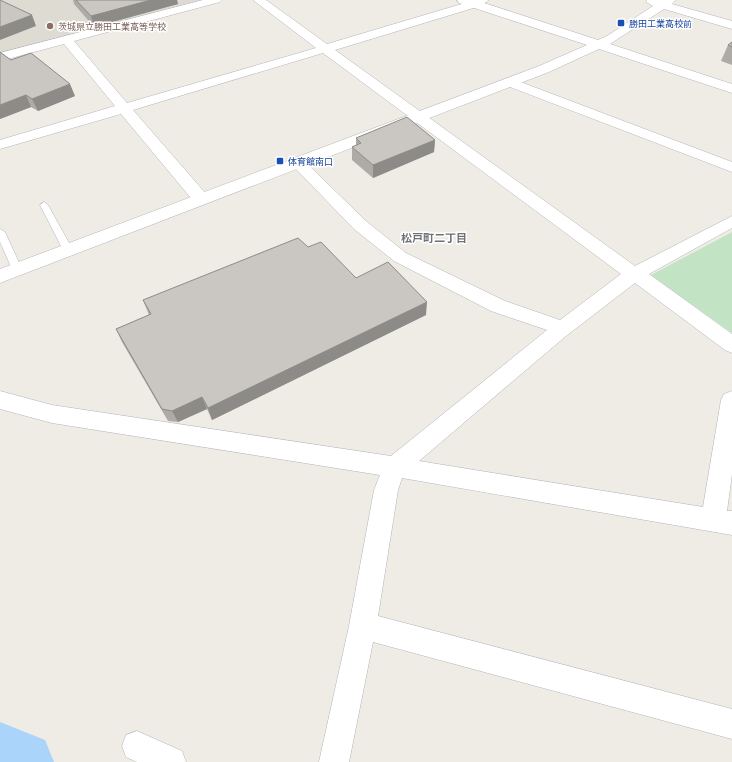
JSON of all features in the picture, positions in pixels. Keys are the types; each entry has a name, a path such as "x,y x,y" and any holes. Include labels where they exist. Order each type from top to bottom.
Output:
{"street":[{"path":"0,57 216,0"},
{"path":"259,0 634,274 650,283 732,345"},
{"path":"645,0 667,3 732,25"},
{"path":"0,145 327,50 474,1 599,45 732,89"},
{"path":"0,276 417,116 510,82 599,45 667,3"},
{"path":"66,39 201,199"},
{"path":"510,82 732,167"},
{"path":"297,162 360,225 400,257 498,306 563,328"},
{"path":"334,762 363,626 386,490 395,467 563,328 634,274 732,221"},
{"path":"0,400 52,414 395,467 723,521 732,400"},
{"path":"363,626 732,724"},
{"path":"137,746 171,762"}],"lane":[{"path":"44,205 68,250"},
{"path":"0,232 17,269"}],"shaded area":[{"name":"茨城県立勝田工業高等学校","path":"0,0 200,0 0,52"}],"green space":[{"path":"732,232 732,333 651,275"}],"building":[{"path":"0,0 32,15 0,27"},
{"path":"76,0 151,0 91,16"},
{"path":"0,52 11,60 31,53 70,84 32,99 26,95 0,105"},
{"path":"407,117 435,140 373,165 352,147 361,143 356,138"},
{"path":"298,238 308,247 321,242 356,278 388,262 427,302 208,408 202,397 172,411 162,409 116,329 151,314 143,300"}],"waterway":[{"path":"0,753 23,762"}],"place":[{"name":"勝田工業高校前","path":"621,23"},
{"name":"茨城県立勝田工業高等学校","path":"50,26"},
{"name":"体育館南口","path":"280,161"}],"district":[{"name":"松戸町二丁目","path":"434,237"}]}
